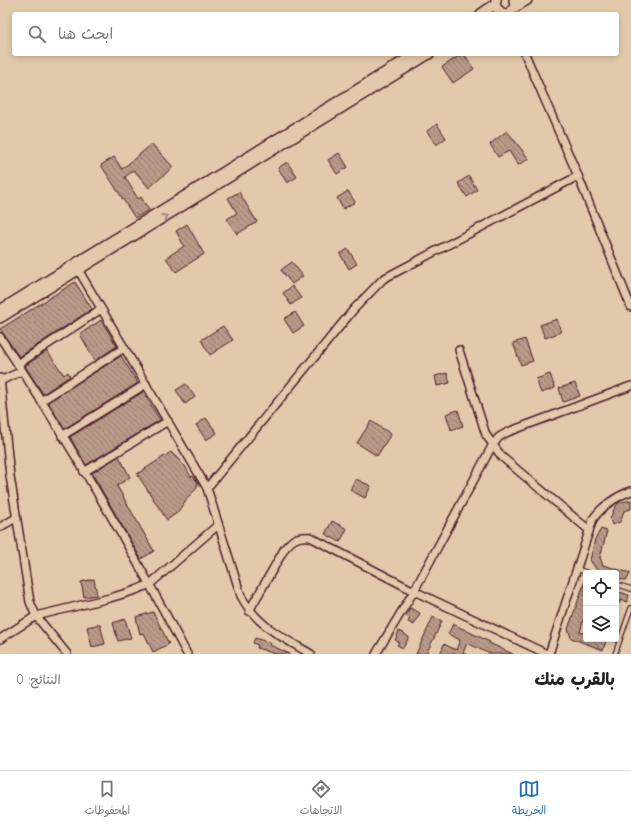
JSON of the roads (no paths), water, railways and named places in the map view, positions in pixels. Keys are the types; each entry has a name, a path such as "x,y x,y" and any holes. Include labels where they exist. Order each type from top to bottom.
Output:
{"main road":[{"path":"493,12 505,10 527,0"},
{"path":"0,318 76,268 412,56"},
{"path":"0,310 76,268 351,100 427,56"}],"street":[{"path":"526,56 578,176 631,307"},
{"path":"207,488 354,309 383,279 578,176"},
{"path":"76,268 207,488 241,596 249,611 260,622 311,654"},
{"path":"18,364 101,309"},
{"path":"0,337 84,472 150,584 187,654"},
{"path":"41,401 124,348"},
{"path":"459,350 486,435 492,446 502,457 589,530"},
{"path":"0,381 22,371"},
{"path":"0,378 16,518 30,602 36,616 67,654"},
{"path":"62,436 146,384"},
{"path":"376,654 414,592 492,446 499,437 508,432 631,386"},
{"path":"84,472 168,421"},
{"path":"249,611 285,548 292,540 300,536 310,537 414,592 548,654 593,519 606,504 616,497 631,491"},
{"path":"0,527 16,518"},
{"path":"0,639 36,616 110,598 150,584 218,524"}],"lane":[{"path":"577,569 583,571"},
{"path":"619,585 631,589"},
{"path":"615,654 631,608"}]}
